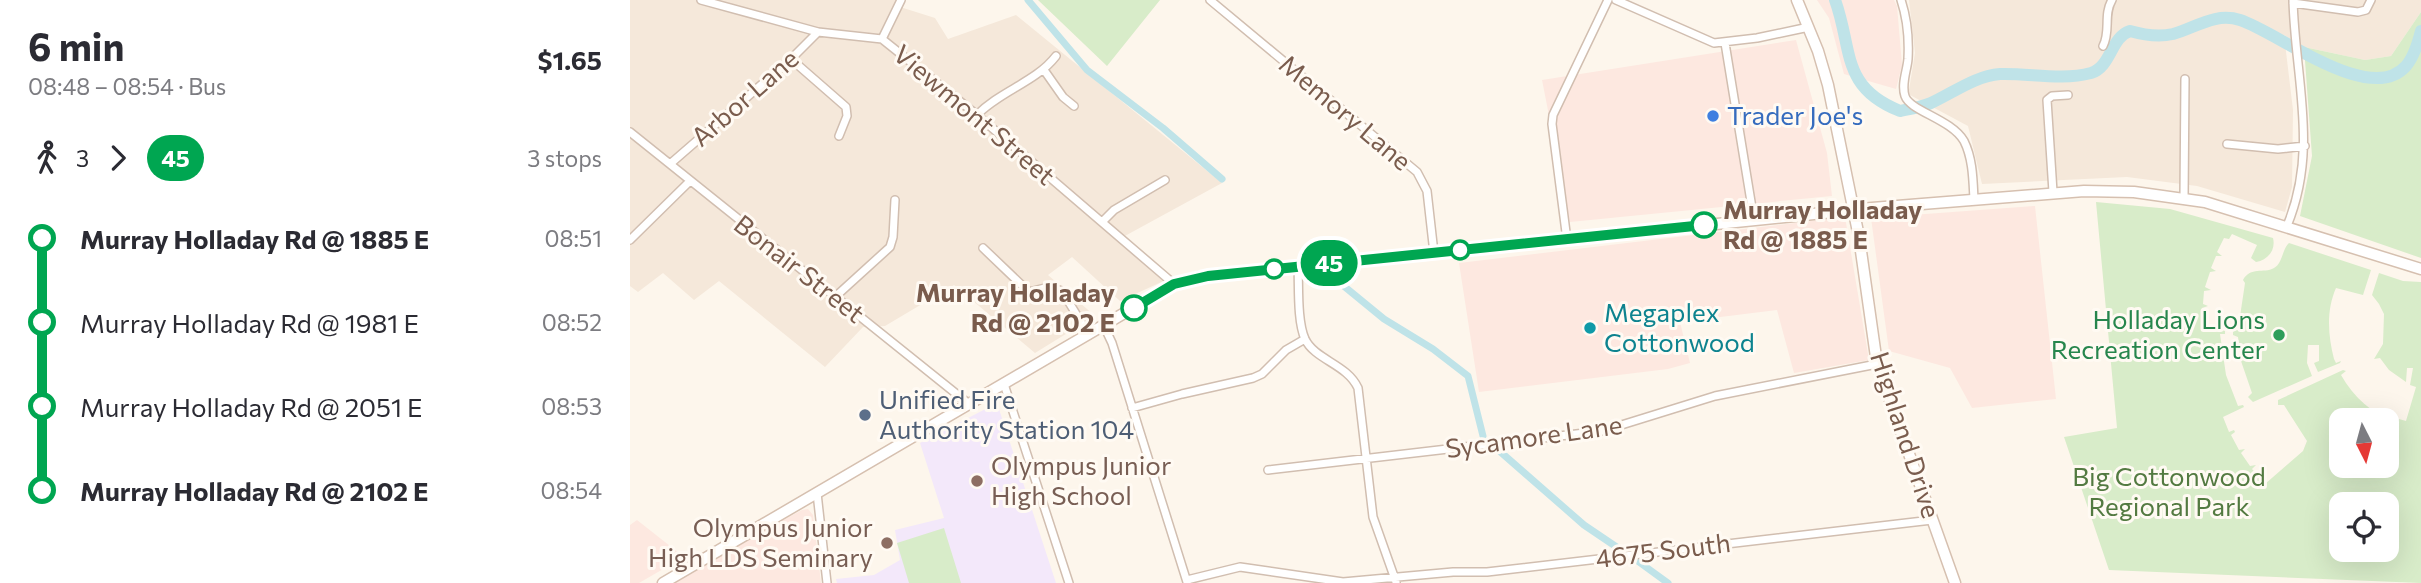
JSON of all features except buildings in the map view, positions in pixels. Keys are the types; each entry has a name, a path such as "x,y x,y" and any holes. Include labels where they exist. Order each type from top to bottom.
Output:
{"main road":[{"name":"Highland Drive","path":"1797,0 1809,27 1828,86 1854,210 1877,364 1955,583"},
{"path":"663,583 1174,284 1208,276 2053,192 2134,192 2184,198 2228,208 2421,269"}],"street":[{"name":"Viewmont Street","path":"701,0 818,32 882,39 977,115 1174,284"},
{"path":"882,39 901,0"},
{"name":"Memory Lane","path":"1210,0 1417,172 1428,197 1434,253"},
{"path":"1567,240 1553,115 1608,0"},
{"path":"1616,0 1709,42 1725,43 1790,33 1809,27"},
{"path":"1901,0 1908,41 1904,93 1911,104 1943,120 1965,143 1971,162 1974,200"},
{"path":"2104,46 2107,38 2106,15 2112,0"},
{"path":"2287,226 2301,184 2305,146 2293,1 2357,12 2367,9 2371,0"},
{"name":"Arbor Lane","path":"670,164 791,59 818,32"},
{"path":"1725,43 1754,220"},
{"path":"977,115 990,101 1044,70 1056,57"},
{"path":"791,59 846,107 847,116 839,136"},
{"path":"1044,70 1063,97 1074,106"},
{"path":"2184,198 2185,79"},
{"path":"2053,192 2047,100 2052,96 2068,95"},
{"name":"Bonair Street","path":"630,132 969,404"},
{"path":"2227,144 2278,149 2305,146"},
{"path":"1103,221 1114,210 1165,180"},
{"name":"Arbor Lane","path":"630,240 689,182"},
{"path":"835,297 891,245 895,200"},
{"path":"983,248 1029,292 1049,287 1062,291 1088,335"},
{"path":"1298,267 1305,339 1347,373 1356,385 1373,517 1395,581"},
{"path":"1104,326 1112,343 1187,581"},
{"path":"1132,408 1258,376 1286,349 1305,339"},
{"name":"Sycamore Lane","path":"1268,470 1602,431 1715,396 1877,364"},
{"path":"1004,384 1069,583"},
{"path":"817,493 827,583"},
{"name":"4675 South","path":"1187,581 1240,567 1339,582 1395,581 1454,572 1487,572 1932,520"}],"shaded area":[{"path":"630,0 899,0 897,6 935,18 948,39 1016,15 1222,183 1123,237 1168,279 1120,301 1072,257 1048,275 1095,316 1035,353 954,285 885,326 863,327 825,367 719,281 694,300 663,273 638,292 630,286"},
{"path":"1817,0 1894,0 1897,6 1902,65 1896,89 1844,74 1829,18"},
{"path":"1909,0 2421,0 2421,12 2391,56 2365,60 2304,47 2284,35 2293,110 2292,187 2285,212 2197,186 2127,177 1982,184 1968,126 1910,95 1915,53"},
{"path":"1796,40 1827,153 1832,196 1570,222 1542,80"},
{"path":"2035,206 2056,399 1972,408 1950,368 1889,351 1871,218"},
{"path":"1845,217 1869,360 1794,373 1777,310 1680,322 1690,363 1668,369 1479,392 1459,263"},
{"name":"Olympus Junior High School","path":"997,403 1056,583 837,583 836,579 874,575 900,560 895,530 944,518 920,443"},
{"path":"808,509 813,515 821,583 674,583 751,537"},
{"path":"637,520 684,557 639,583 630,583 630,525"}],"green space":[{"path":"1038,0 1160,0 1107,66"},
{"path":"2421,12 2421,258 2300,216 2312,156 2304,47 2365,60 2391,56"},
{"name":"Big Cottonwood Regional Park","path":"2096,202 2170,209 2273,238 2270,254 2256,262 2251,258 2257,245 2232,234 2229,239 2224,238 2217,252 2222,256 2216,256 2211,268 2216,271 2210,272 2205,287 2211,290 2204,291 2203,304 2208,306 2202,308 2201,325 2220,326 2220,330 2225,331 2225,334 2220,334 2226,375 2238,406 2244,407 2223,417 2229,432 2235,432 2231,435 2239,450 2245,449 2241,453 2250,466 2256,465 2252,469 2265,484 2303,451 2307,441 2284,405 2278,405 2278,400 2343,370 2346,371 2341,375 2346,383 2370,408 2329,408 2329,478 2399,478 2399,419 2406,421 2416,387 2410,385 2413,368 2407,368 2406,382 2389,370 2380,358 2374,359 2383,344 2384,314 2372,295 2379,273 2403,281 2421,282 2421,583 2109,570 2064,437 2117,428"},
{"name":"Big Cottonwood Regional Park","path":"2289,243 2371,270 2363,295 2336,288 2333,297 2329,332 2334,359 2336,363 2341,361 2340,363 2318,372 2314,363 2319,361 2319,345 2308,345 2307,363 2312,376 2253,402 2248,397 2252,393 2241,361 2238,337 2233,335 2233,331 2238,330 2245,283 2243,280 2250,273 2270,270 2277,266"},
{"path":"944,528 961,583 909,583 897,543"}],"waterway":[{"path":"1028,0 1087,70 1163,128 1222,179"},
{"path":"1835,0 1858,78 1867,90 1900,111 1927,104 1991,75 2068,76 2091,73 2103,65 2119,39 2130,31 2168,35 2214,19 2231,18 2257,27 2324,63 2370,78 2390,76 2406,66 2421,31"},
{"path":"1334,278 1384,319 1433,349 1468,376 1483,436"},
{"path":"1496,448 1584,525 1621,550"},
{"path":"1639,562 1668,583"}],"bus line":[{"name":"45","path":"1134,308 1174,284 1208,276 1704,225"}],"place":[{"name":"Trader Joe's","path":"1713,116"},
{"name":"Murray Holladay Rd @ 1885 E","path":"1704,225"},
{"name":"Murray Holladay Rd @ 2102 E","path":"1134,308"},
{"name":"Megaplex Cottonwood","path":"1590,328"},
{"name":"Holladay Lions Recreation Center","path":"2279,335"},
{"name":"Unified Fire Authority Station 104","path":"865,415"},
{"name":"Olympus Junior High School","path":"977,481"},
{"name":"Olympus Junior High LDS Seminary","path":"887,543"}]}
